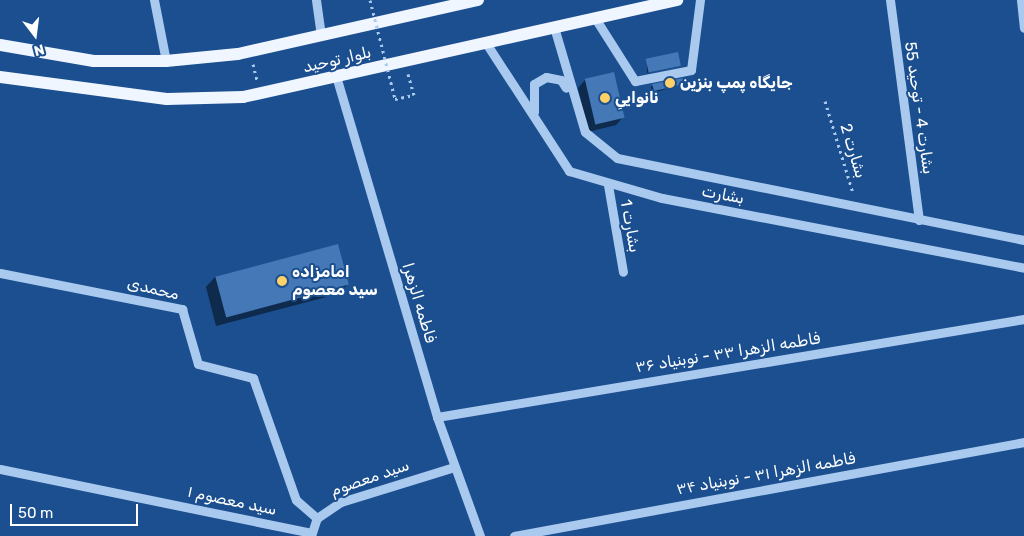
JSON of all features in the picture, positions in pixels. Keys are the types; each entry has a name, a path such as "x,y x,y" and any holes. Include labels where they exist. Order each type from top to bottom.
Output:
{"main road":[{"name":"بلوار توحید","path":"0,45 94,61 166,61 250,51 478,0"},
{"name":"بلوار توحید","path":"0,77 175,100 260,94 677,0"}],"street":[{"path":"154,0 166,61"},
{"path":"316,0 321,35"},
{"path":"596,18 635,81 691,70 700,0"},
{"name":"بشارت 4 - توحید 55","path":"890,0 919,220"},
{"path":"1021,0 1024,28"},
{"name":"بشارت","path":"554,28 572,97 591,140 617,158 857,208 1024,240"},
{"name":"بشارت","path":"486,43 569,171 608,185 1024,268"},
{"name":"فاطمه الزهرا","path":"336,76 437,417 480,536"},
{"path":"534,115 534,84 546,78 561,80 572,97"},
{"name":"بشارت 1","path":"608,185 623,272"},
{"name":"محمدی","path":"0,273 182,309 198,364 253,378 296,500 317,518"},
{"name":"فاطمه الزهرا ۳۳ - نوبنیاد ۳۶","path":"437,417 1024,319"},
{"name":"فاطمه الزهرا ۳۱ - نوبنیاد ۳۴","path":"514,536 1024,442"},
{"name":"سید معصوم","path":"317,518 369,492 454,467"},
{"name":"سید معصوم ۱","path":"0,469 311,534"},
{"path":"311,534 317,518"}],"path":[{"path":"370,0 395,99 414,95 405,61"},
{"path":"250,51 260,94"},
{"name":"بشارت 2","path":"825,101 857,208"}],"building":[{"path":"678,52 681,66 649,73 646,59"},
{"name":"نانواییِ","path":"614,72 625,118 595,125 585,79"},
{"path":"684,78 685,84 654,91 652,84"},
{"name":"امامزاده سید معصوم","path":"338,244 349,285 226,317 215,277"}],"place":[{"name":"جایگاه پمپ بنزین","path":"670,83"},
{"name":"نانواییِ","path":"605,98"},
{"name":"امامزاده سید معصوم","path":"282,281"}]}
